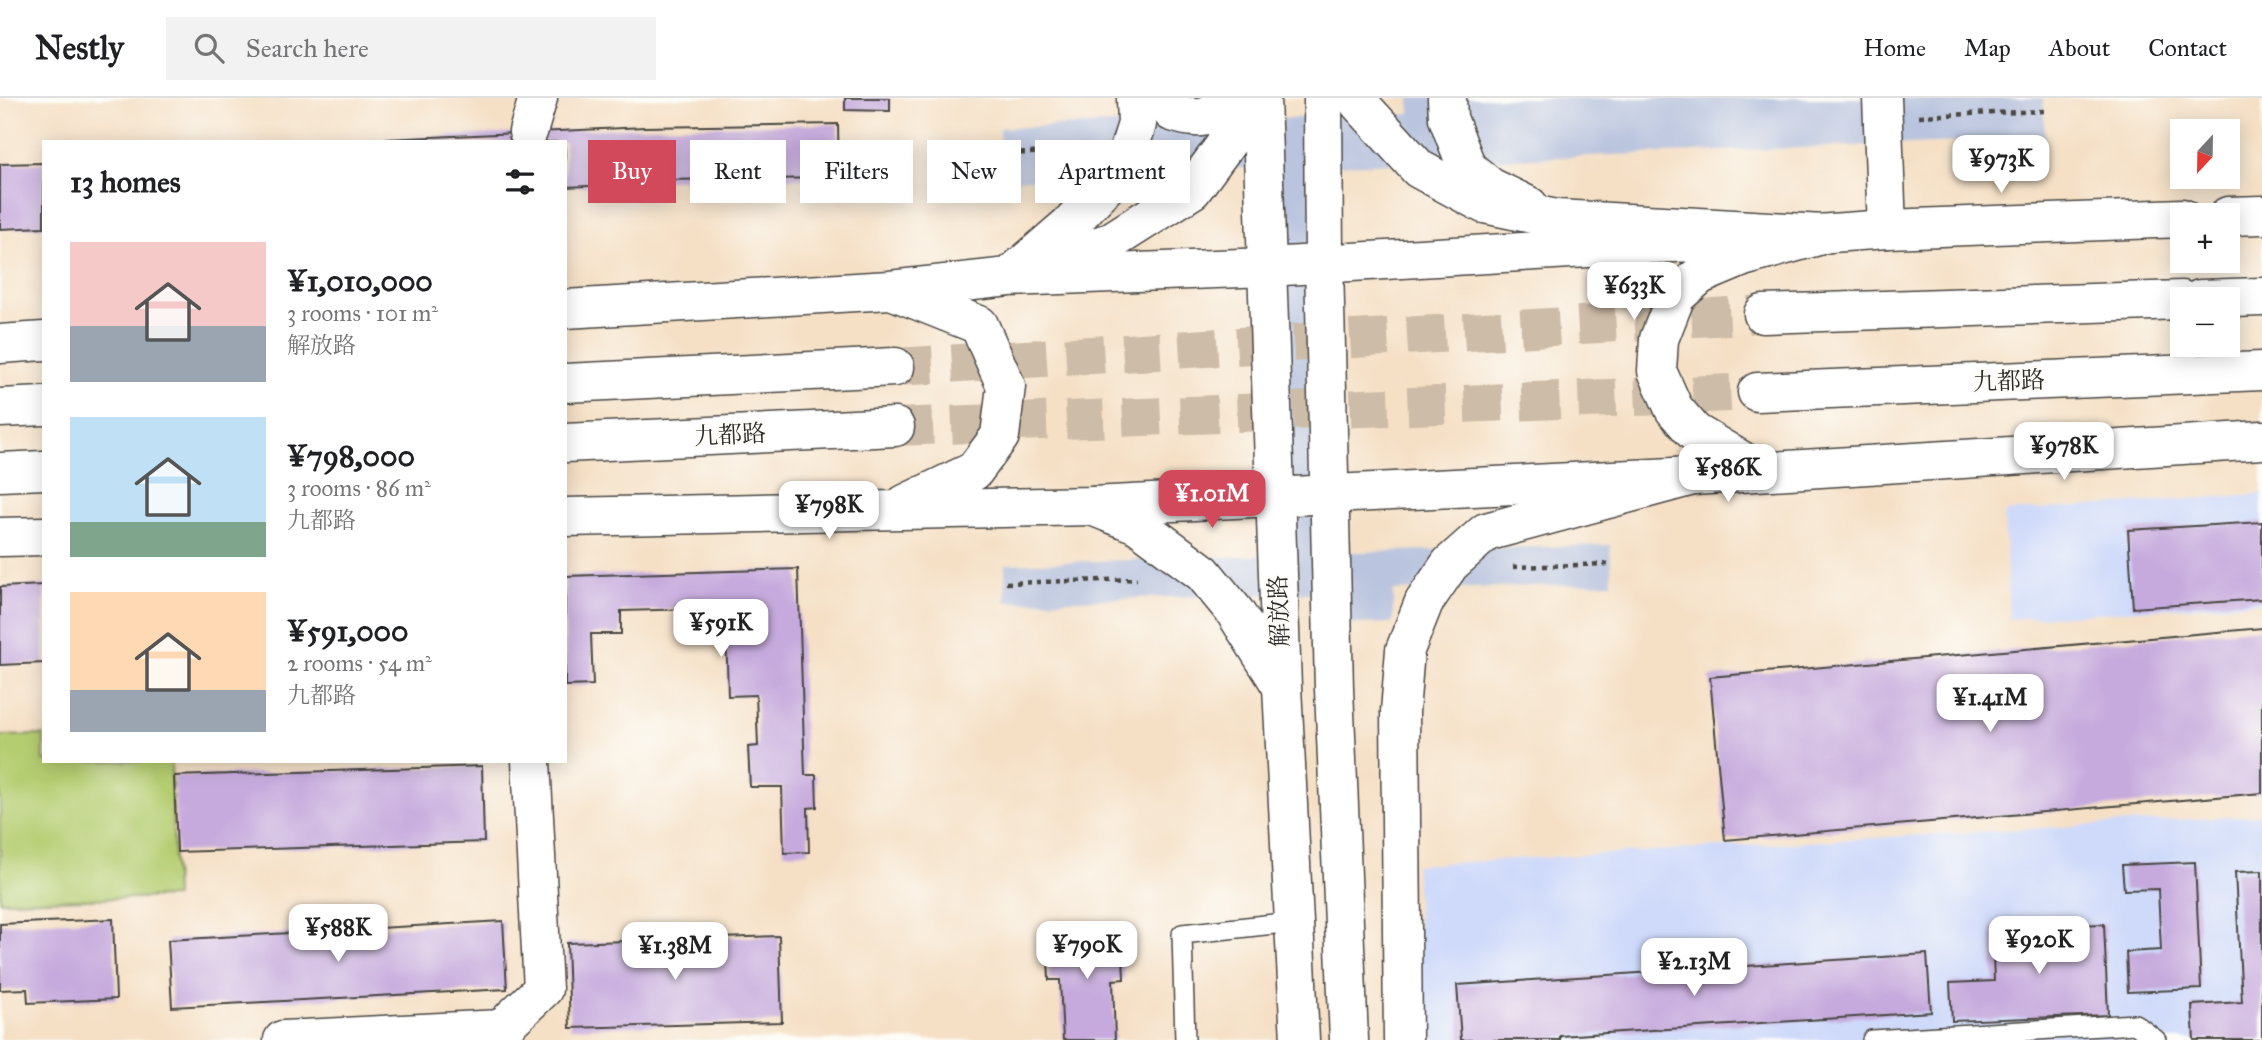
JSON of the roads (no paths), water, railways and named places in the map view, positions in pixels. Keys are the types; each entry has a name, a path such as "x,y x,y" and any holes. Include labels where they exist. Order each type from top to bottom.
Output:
{"main road":[{"path":"1009,277 1069,225 1123,168 1137,124 1136,98"},
{"path":"1165,98 1172,112 1192,118 1211,115 1228,98"},
{"path":"1009,277 1110,242 1192,190 1237,128 1244,98"},
{"name":"解放路","path":"1261,98 1282,687 1300,1040"},
{"path":"1323,98 1334,689 1349,1040"},
{"path":"1357,98 1419,169 1484,204 1557,219 1824,234"},
{"path":"1447,98 1448,118 1467,168 1489,187 1557,219"},
{"path":"1888,229 1898,107"},
{"path":"2240,216 2262,215"},
{"path":"567,309 890,290 1009,277 1267,267 1888,229 2170,218"},
{"path":"1759,471 1694,432 1674,408 1657,371 1659,339 1676,296 1700,275 1743,257 1824,234"},
{"path":"890,290 979,325 1006,386 1000,436 974,471 894,510"},
{"path":"2240,298 2262,297"},
{"path":"1763,314 2170,300"},
{"path":"0,344 42,341"},
{"path":"567,383 895,367"},
{"name":"九都路","path":"1757,392 2262,371"},
{"path":"0,408 42,406"},
{"name":"九都路","path":"567,443 895,426"},
{"path":"567,517 1092,506 1693,477 2262,440"},
{"path":"0,472 42,470"},
{"path":"1403,1040 1400,712 1405,650 1424,602 1450,564 1486,533 1693,477"},
{"path":"1092,506 1137,524 1203,573 1235,612 1282,687"},
{"path":"0,537 42,536"},
{"path":"283,1040 501,1029 543,989 531,763"}],"lane":[{"path":"1185,1040 1182,934 1293,922"},
{"path":"1872,1040 2135,1024 2156,1040"}],"tunnel":[{"path":"895,367 1763,314"},
{"path":"895,427 1757,392"}]}
